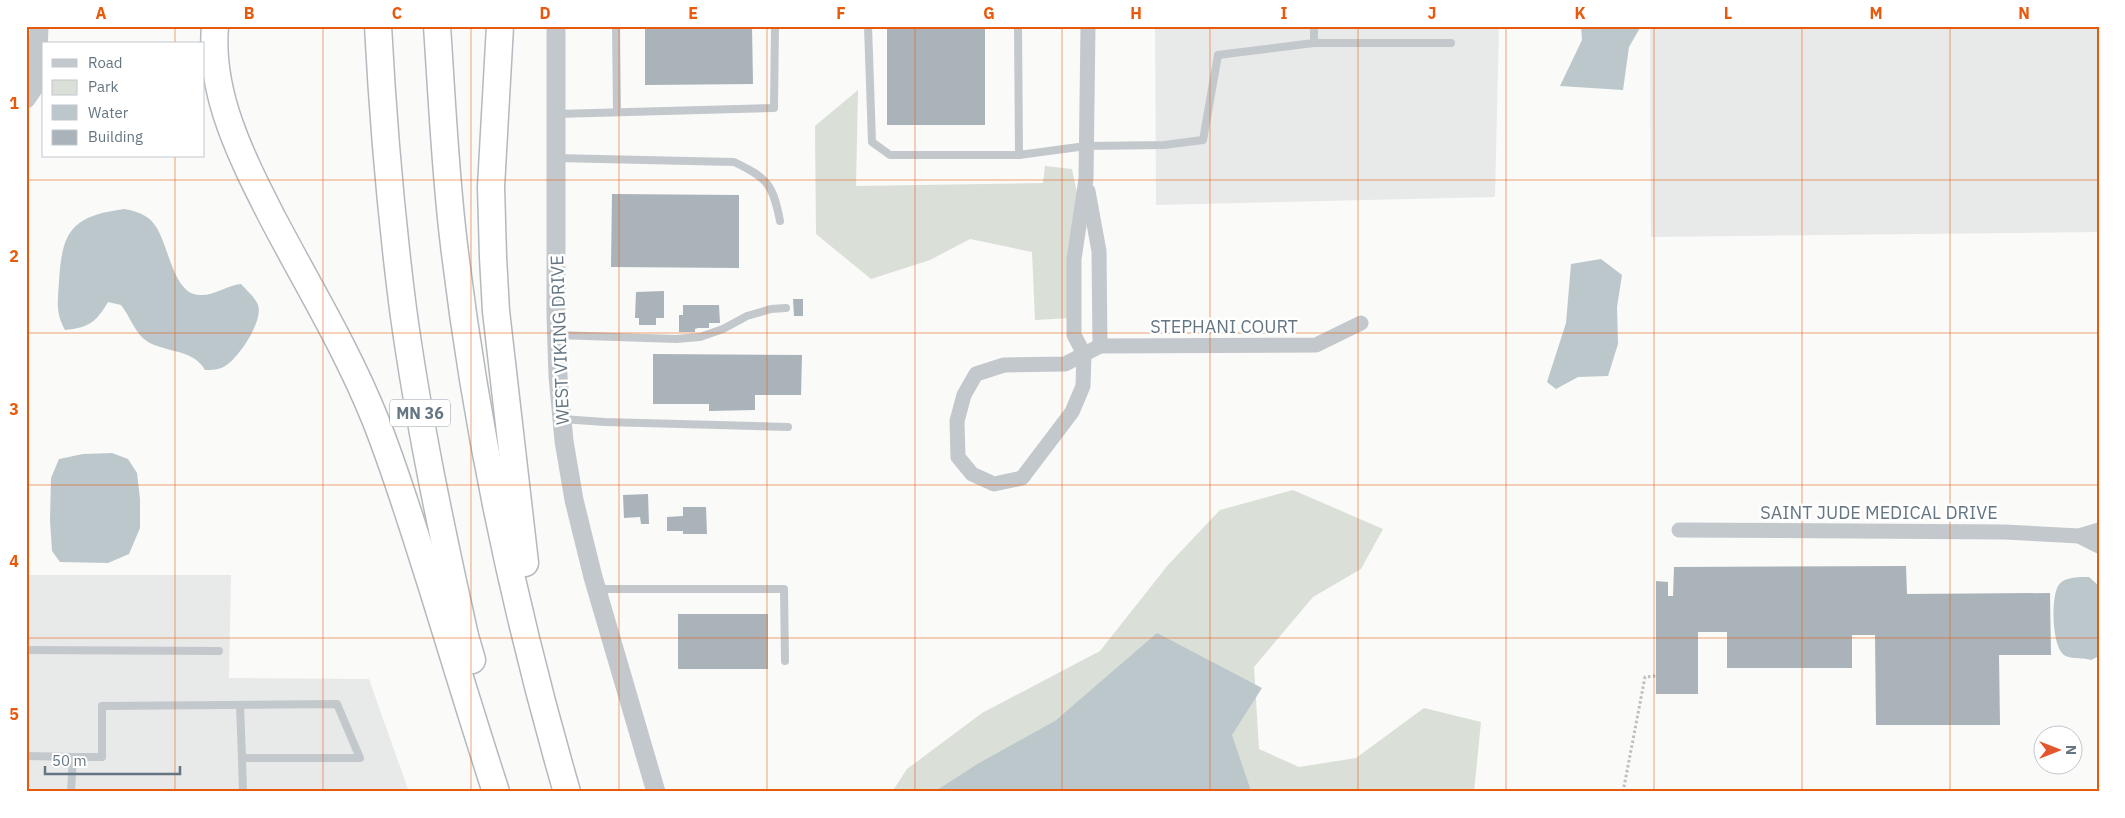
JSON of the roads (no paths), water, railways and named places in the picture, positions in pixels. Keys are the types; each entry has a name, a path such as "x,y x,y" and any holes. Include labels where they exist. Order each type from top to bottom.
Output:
{"highway":[{"path":"215,26 216,73 226,114 254,181 306,283 345,352 375,419 413,529 496,792"},
{"name":"MN 36","path":"378,26 385,148 393,228 404,311 428,458 465,636 511,792"},
{"path":"437,26 454,245 484,440 517,603 567,792"},
{"path":"500,26 491,187 496,311 523,552 546,714"}],"street":[{"path":"26,99 37,83 39,26"},
{"name":"WEST VIKING DRIVE","path":"556,26 556,335 562,419 574,500 596,589 656,792"},
{"path":"1084,354 1074,335 1074,260 1086,179 1088,26"},
{"path":"1086,179 1100,251 1100,346"},
{"name":"STEPHANI COURT","path":"1084,354 1083,386 1072,412 1022,478 994,484 972,474 958,457 957,421 964,395 976,374 1004,365 1065,364 1084,354 1100,346 1316,345 1362,323"},
{"name":"SAINT JUDE MEDICAL DRIVE","path":"1679,530 2005,532 2079,536 2099,530"},
{"name":"SAINT JUDE MEDICAL DRIVE","path":"2079,536 2099,546"}],"lane":[{"path":"616,26 617,112"},
{"path":"556,114 774,108 775,26"},
{"path":"868,26 872,142 890,155 1019,155 1086,146 1164,145 1202,140 1218,55 1314,43 1451,43"},
{"path":"1018,26 1019,155"},
{"path":"1314,26 1314,43"},
{"path":"556,158 734,162 759,173 775,195 780,221"},
{"path":"556,335 676,339 700,337 723,329 747,316 771,309 786,308"},
{"path":"562,419 788,427"},
{"path":"596,589 784,589 785,661"},
{"path":"26,650 219,651"},
{"path":"26,756 102,756 102,706 337,704 360,758 242,758"},
{"path":"240,705 243,792"},
{"path":"71,792 74,757"}],"water":[{"path":"1581,26 1641,26 1629,47 1623,90 1560,86 1582,40"},
{"path":"124,209 144,215 154,224 164,243 177,277 191,293 205,295 241,284 255,299 259,312 253,331 241,350 227,365 217,369 205,370 194,358 148,342 136,330 121,305 108,302 96,319 86,325 65,330 58,312 58,301 63,250 67,238 73,229 92,216"},
{"path":"1601,259 1622,275 1617,307 1618,344 1608,376 1578,377 1556,389 1547,382 1566,323 1571,264"},
{"path":"112,453 128,459 137,473 140,499 140,528 129,554 108,563 60,562 52,551 50,520 51,478 59,459 83,454"},
{"path":"2089,577 2099,586 2099,656 2091,660 2071,658 2064,655 2059,647 2054,630 2054,600 2058,586 2064,580"},
{"path":"1157,633 1262,688 1232,735 1251,791 1253,792 934,792 979,763 1055,721"}]}
